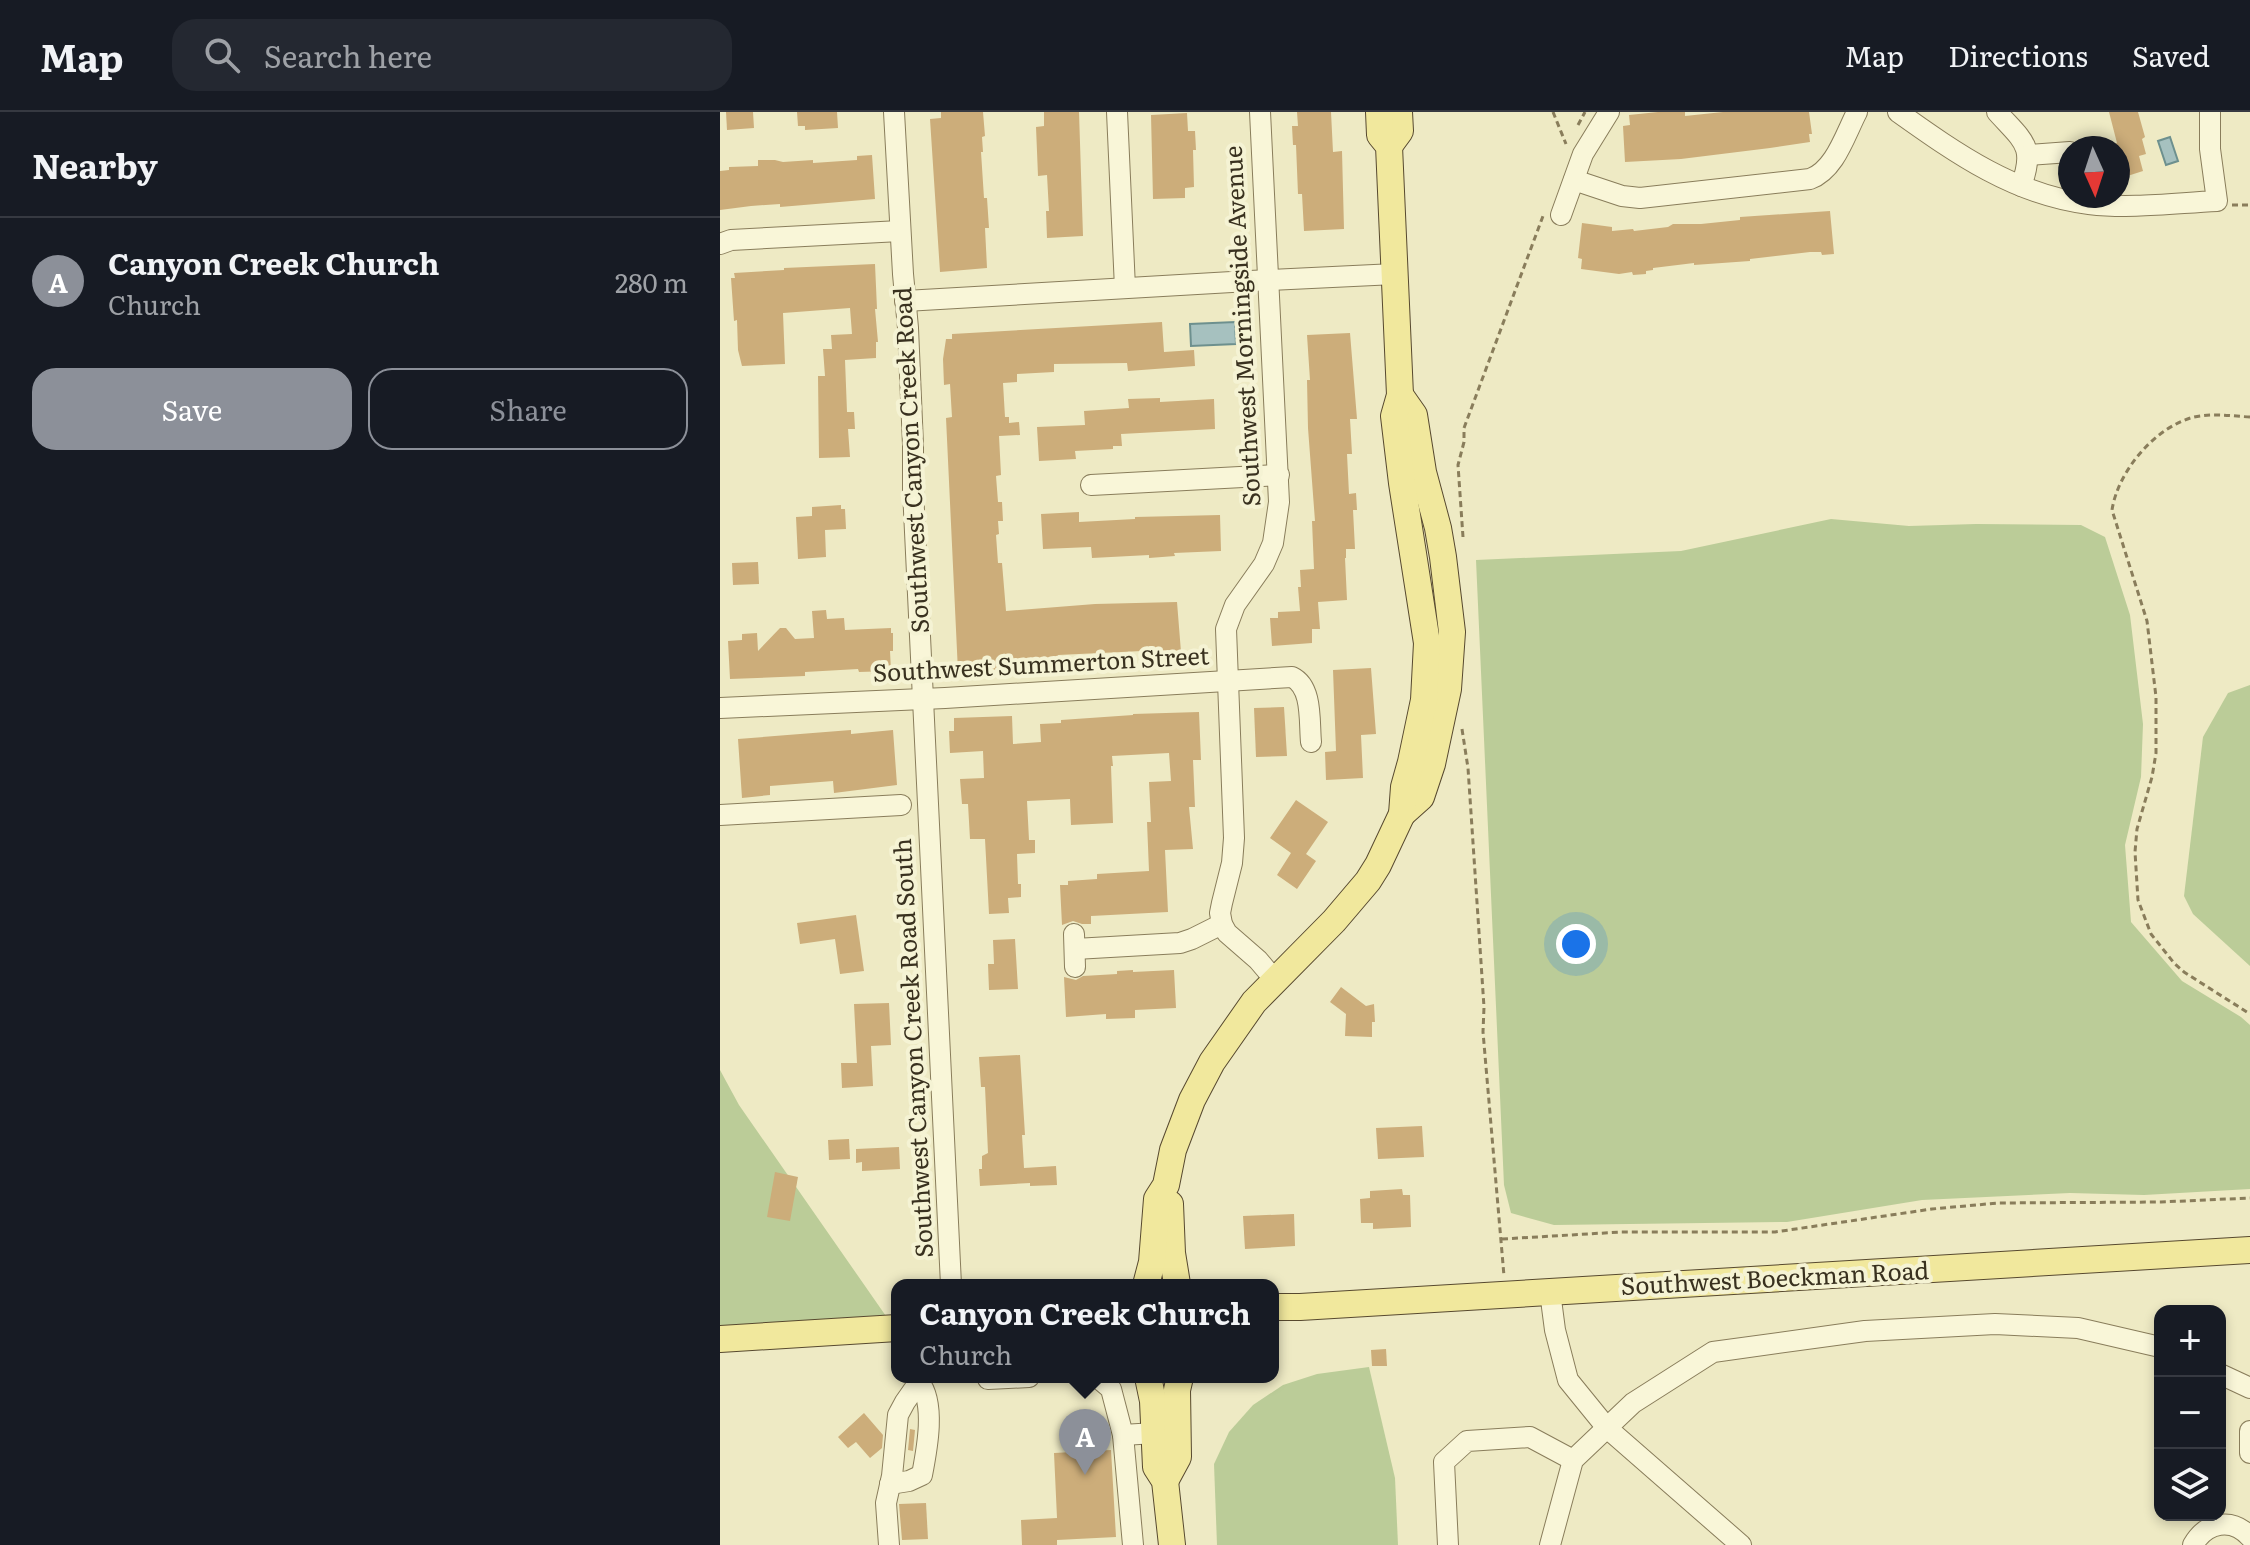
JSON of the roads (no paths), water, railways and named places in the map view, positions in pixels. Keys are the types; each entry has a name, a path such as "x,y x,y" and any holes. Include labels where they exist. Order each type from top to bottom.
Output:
{"main road":[{"path":"1148,1279 1152,1262 1157,1199 1166,1185 1192,1100 1212,1062 1254,1002 1334,921 1368,881 1402,814 1404,787 1424,700 1427,643 1394,416 1400,395 1389,146 1380,135 1379,112"},
{"path":"1389,146 1400,131 1399,112"},
{"path":"1400,395 1414,415 1423,472 1438,528 1452,632 1444,711 1432,764 1421,797 1402,814"},
{"path":"1166,1185 1170,1200 1170,1279"},
{"name":"Southwest Boeckman Road","path":"1279,1307 2250,1250"},
{"name":"Southwest Boeckman Road","path":"1279,1319 1300,1307"},
{"path":"731,1339 891,1328"},
{"path":"1149,1383 1156,1467 1165,1481 1172,1545"},
{"path":"1165,1481 1178,1457 1179,1383"}],"street":[{"name":"Southwest Canyon Creek Road","path":"894,112 910,364 929,809"},
{"path":"1117,112 1125,288"},
{"name":"Southwest Morningside Avenue","path":"1222,924 1222,903 1232,863 1234,838 1226,629 1235,605 1264,564 1273,543 1278,513 1279,475 1260,112"},
{"path":"1552,216 1574,180 1583,154 1609,112"},
{"path":"1574,180 1622,196 1640,198 1810,179 1821,174 1830,163 1857,112"},
{"path":"1898,112 1976,165 2021,186 2061,199 2117,206 2217,201 2210,149 2210,112"},
{"path":"1997,112 2029,155 2021,186"},
{"path":"2029,155 2058,153"},
{"path":"720,244 731,240 900,231"},
{"path":"905,301 1395,274"},
{"path":"1091,485 1279,475"},
{"name":"Southwest Summerton Street","path":"720,708 1292,677 1300,681 1308,702 1311,742"},
{"path":"720,815 901,805"},
{"name":"Southwest Canyon Creek Road South","path":"929,809 951,1279"},
{"path":"1075,950 1180,943 1222,924 1227,933 1275,980"},
{"path":"1550,1292 1555,1330 1568,1380 1607,1428 1741,1545"},
{"path":"1550,1545 1573,1460 1633,1403 1713,1352 1865,1331 1995,1324 2078,1328 2154,1346"},
{"path":"2226,1377 2250,1388"},
{"path":"889,1545 886,1503 898,1415 917,1383"},
{"path":"890,1484 922,1475 929,1419 920,1383"},
{"path":"1104,1383 1111,1389 1123,1435 1133,1545"},
{"path":"2250,1431 2250,1453"},
{"path":"1123,1435 1155,1433"},
{"path":"1448,1545 1444,1462 1467,1441 1530,1437 1573,1460"},
{"path":"2193,1545 2213,1525 2231,1524 2249,1534"}],"water":[{"path":"2170,137 2178,161 2166,165 2158,141"},
{"path":"1235,322 1236,344 1191,346 1190,324"}],"place":[{"name":"Canyon Creek Church","path":"1085,1475"}]}
